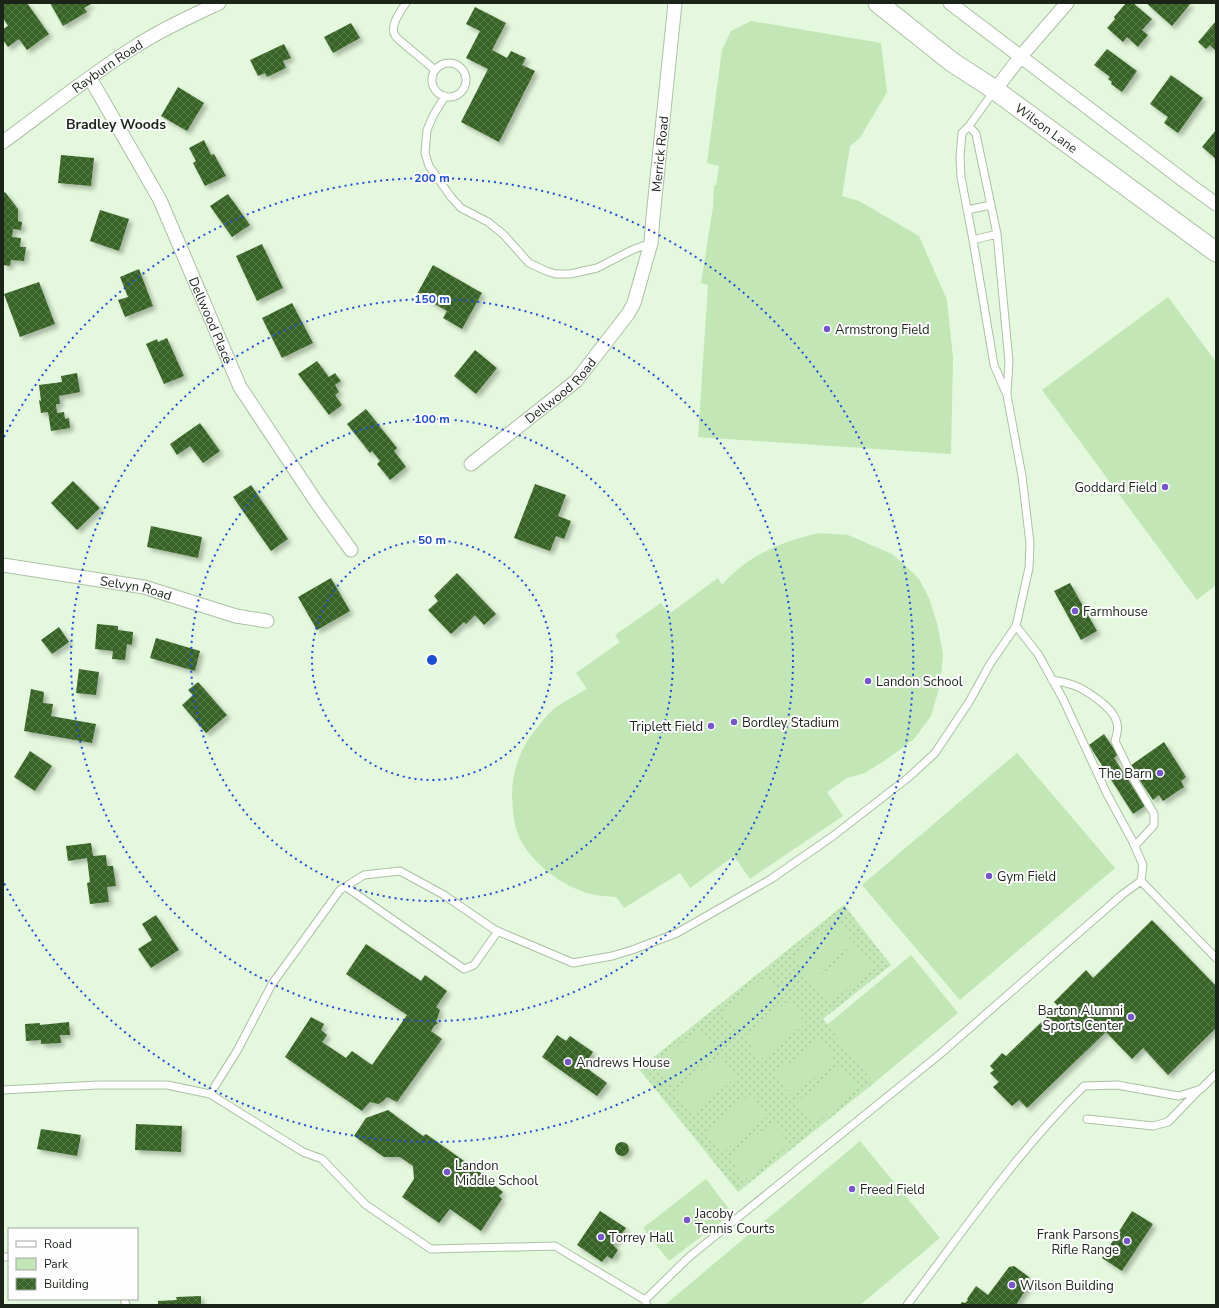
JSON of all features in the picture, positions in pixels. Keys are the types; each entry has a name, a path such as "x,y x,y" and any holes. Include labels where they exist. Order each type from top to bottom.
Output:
{"main road":[{"name":"Wilson Lane","path":"878,3 952,62 995,90 1216,252"}],"street":[{"name":"Rayburn Road","path":"3,142 136,46 176,24 220,3"},
{"name":"Merrick Road","path":"634,303 651,243 652,217 675,3"},
{"path":"950,3 1216,204"},
{"path":"995,90 1021,56 1067,3"},
{"name":"Dellwood Place","path":"90,78 160,200 240,387 317,503 351,550"},
{"name":"Dellwood Road","path":"471,464 576,381 628,314 634,303"},
{"name":"Selvyn Road","path":"3,565 144,587 236,616 267,621"}],"lane":[{"path":"406,3 394,25 394,32 398,39 435,70"},
{"path":"444,64 455,64 460,67 466,77 464,88 461,92 451,97 440,94 433,86 432,80 435,70 444,64"},
{"path":"210,1094 237,1051 272,984 340,890 364,875 400,871 444,895 498,931 573,963 612,956 676,933 771,879 833,836 898,786 936,753 969,702 990,664 1016,626 1029,568 1030,543 1022,476 1007,395 994,365 961,177 960,157 962,133 969,126 995,90"},
{"path":"445,96 433,116 427,130 425,153 429,166 451,197 462,208 488,222 503,234 529,263 556,274 570,274 598,268 632,250 651,243"},
{"path":"969,126 976,134 997,234 1009,362 1007,395"},
{"path":"967,210 991,205"},
{"path":"973,240 997,234"},
{"path":"3,1090 98,1085 167,1085 210,1094 303,1152 322,1159 366,1205 431,1249 555,1246 646,1302 689,1257 939,1055 1123,894 1141,881 1143,866 1135,846 1107,794 1063,700 1038,654 1016,626"},
{"path":"1052,680 1074,685 1102,702 1112,711 1118,730 1114,741 1154,814 1154,825 1135,846"},
{"path":"1141,881 1216,958"},
{"path":"346,887 464,969 474,965 498,931"},
{"path":"1087,1120 1153,1126 1168,1122 1216,1074"},
{"path":"907,1305 1012,1166 1060,1110 1084,1086 1117,1085 1179,1096 1201,1089"}],"green space":[{"name":"Armstrong Field","path":"751,21 881,43 887,92 860,138 850,146 842,196 859,201 919,236 947,300 953,358 951,454 698,437 708,285 701,283 713,207 714,185 716,185 719,166 707,163 722,50 731,31"},
{"name":"Goddard Field","path":"1168,297 1216,362 1216,585 1197,600 1042,390"},
{"name":"Bordley Stadium","path":"820,533 848,535 892,554 919,579 929,598 937,623 943,654 940,685 931,716 914,739 865,773 847,778 827,792 843,816 750,879 734,856 690,888 680,873 624,908 616,897 594,895 581,891 548,872 530,854 518,834 513,810 512,786 518,759 531,735 555,708 587,689 576,673 620,642 615,635 661,603 669,614 718,578 722,585 732,574 754,557 792,540"},
{"name":"Gym Field","path":"1017,753 1115,868 960,1000 862,885"},
{"name":"Jacoby Tennis Courts","path":"844,905 891,965 823,1019 874,1083 738,1192 639,1069"},
{"path":"837,922 854,943 809,979 792,957"},
{"path":"857,946 874,968 829,1003 812,982"},
{"path":"911,955 958,1013 874,1083 827,1025"},
{"path":"767,975 784,996 739,1032 722,1010"},
{"path":"788,1001 806,1023 761,1059 743,1037"},
{"path":"699,1029 716,1051 671,1086 654,1065"},
{"path":"819,1039 836,1061 791,1096 774,1075"},
{"path":"720,1055 737,1077 692,1112 675,1091"},
{"path":"841,1067 858,1089 813,1125 796,1103"},
{"path":"751,1094 768,1116 723,1152 706,1130"},
{"path":"773,1122 790,1144 745,1179 728,1158"},
{"name":"Freed Field","path":"860,1141 940,1238 860,1305 666,1304"},
{"name":"Jacoby Tennis Courts","path":"706,1179 732,1213 669,1261 643,1228"}],"building":[{"path":"3,3 27,3 49,34 27,50 19,39 8,47 3,40 3,29 8,26 3,18"},
{"path":"50,3 93,3 84,8 87,12 63,26"},
{"path":"1126,3 1133,3 1152,19 1142,30 1148,35 1138,47 1127,37 1123,42 1107,28"},
{"path":"1146,3 1191,3 1172,26"},
{"path":"475,7 506,23 492,50 507,58 511,51 526,58 522,65 535,71 499,142 461,122 488,69 466,58 480,31 466,24"},
{"path":"1216,21 1216,51 1210,45 1206,49 1198,42"},
{"path":"351,23 360,38 333,53 324,37"},
{"path":"284,44 291,58 283,61 286,68 267,77 265,73 258,76 250,60"},
{"path":"1107,49 1137,71 1122,92 1111,84 1112,82 1108,79 1110,77 1094,65"},
{"path":"1171,75 1203,98 1178,133 1164,123 1168,117 1150,104"},
{"path":"178,87 204,103 187,131 161,116"},
{"path":"1216,130 1216,159 1202,147"},
{"path":"204,140 211,155 214,154 226,176 205,186 193,163 196,161 189,148"},
{"path":"61,155 94,158 91,186 58,183"},
{"path":"5,192 18,209 18,221 22,222 21,230 13,229 12,237 21,238 20,247 26,247 24,261 11,260 10,266 3,265 3,194"},
{"path":"228,194 250,225 232,237 210,206"},
{"path":"100,210 129,219 119,251 90,241"},
{"path":"262,244 283,288 257,301 236,256"},
{"path":"433,265 482,293 462,329 443,318 447,311 417,294"},
{"path":"139,269 153,306 125,317 118,300 128,297 120,277"},
{"path":"39,282 55,324 20,337 4,294"},
{"path":"292,303 313,343 282,358 262,318"},
{"path":"167,338 184,376 164,384 146,344 157,339 158,342"},
{"path":"475,350 497,368 476,394 454,376"},
{"path":"317,361 329,377 335,373 341,381 335,385 339,392 335,395 342,405 329,415 298,374"},
{"path":"77,373 80,392 59,396 60,404 56,404 57,413 64,412 65,419 69,418 70,428 51,431 48,412 41,413 39,385 62,382 61,376"},
{"path":"366,409 397,448 394,451 406,467 390,480 377,464 380,461 372,451 370,453 347,424"},
{"path":"200,423 220,451 203,463 190,446 177,455 170,444"},
{"path":"73,481 100,508 77,530 51,503"},
{"path":"535,484 566,495 558,516 571,521 564,539 556,536 550,551 514,538"},
{"path":"251,485 288,539 271,551 233,497"},
{"path":"151,526 202,537 198,558 147,547"},
{"path":"457,573 496,614 484,625 475,615 466,624 464,622 451,634 428,610 438,601 434,596"},
{"path":"331,578 350,611 317,630 298,597"},
{"name":"Farmhouse","path":"1070,583 1097,631 1081,640 1054,591"},
{"path":"97,624 118,626 118,630 133,632 132,645 127,644 125,660 112,659 113,651 95,649"},
{"path":"59,627 69,642 52,654 41,640"},
{"path":"156,638 200,651 195,671 150,658"},
{"path":"79,669 99,672 96,695 76,693"},
{"path":"198,682 227,715 206,733 182,705 193,695 188,690"},
{"path":"31,689 44,692 43,703 53,704 51,716 96,724 92,743 24,731"},
{"path":"1104,734 1118,755 1114,758 1145,806 1133,814 1089,745"},
{"name":"The Barn","path":"1164,742 1186,777 1181,781 1184,787 1163,801 1159,795 1153,800 1130,766"},
{"path":"30,751 52,766 35,791 14,777"},
{"path":"91,843 93,856 106,855 107,866 113,866 116,886 107,887 109,902 90,904 87,883 90,882 87,858 68,861 66,846"},
{"path":"156,915 179,950 151,968 138,949 152,940 142,924"},
{"name":"Barton Alumni Sports Center","path":"1152,920 1216,986 1216,1028 1168,1075 1143,1048 1132,1059 1106,1032 1027,1108 1019,1100 1012,1106 993,1087 999,1082 990,1073 994,1070 990,1066 1002,1053 1006,1056 1058,1006 1054,1002 1086,970 1093,978"},
{"path":"366,944 421,981 425,975 447,991 436,1007 440,1010 436,1022 438,1023 431,1031 442,1039 397,1102 387,1097 378,1104 370,1102 362,1111 285,1057 311,1017 324,1024 321,1030 327,1035 322,1042 346,1058 352,1051 372,1065 407,1015 346,974"},
{"path":"69,1022 70,1035 60,1035 61,1043 41,1044 41,1040 26,1041 25,1024 40,1023 40,1025"},
{"name":"Andrews House","path":"557,1035 566,1041 570,1036 593,1052 584,1066 607,1083 597,1096 542,1057"},
{"name":"Landon Middle School","path":"388,1110 423,1136 426,1134 491,1180 490,1182 503,1192 499,1196 502,1199 481,1231 450,1209 439,1223 402,1197 414,1179 413,1166 400,1157 384,1157 354,1136 366,1118"},
{"path":"136,1124 182,1126 181,1152 135,1150"},
{"path":"41,1129 81,1135 77,1156 37,1149"},
{"path":"622,1142 627,1144 629,1149 627,1154 622,1156 617,1154 615,1149 617,1144"},
{"name":"Torrey Hall","path":"600,1211 626,1228 613,1245 618,1250 612,1259 607,1256 602,1262 577,1245"},
{"name":"Frank Parsons Rifle Range","path":"1132,1211 1153,1224 1122,1271 1102,1258"},
{"name":"Wilson Building","path":"1014,1266 1029,1277 1030,1283 1016,1305 960,1305 962,1302 965,1303 968,1300 967,1299 976,1286 988,1295 1009,1267"},
{"path":"201,1296 201,1305 158,1305 158,1301 177,1300 176,1297"}],"place":[{"name":"Armstrong Field","path":"827,329"},
{"name":"Goddard Field","path":"1165,487"},
{"name":"Farmhouse","path":"1075,611"},
{"name":"Landon School","path":"868,681"},
{"name":"Bordley Stadium","path":"734,722"},
{"name":"Triplett Field","path":"711,726"},
{"name":"The Barn","path":"1160,773"},
{"name":"Gym Field","path":"989,876"},
{"name":"Barton Alumni Sports Center","path":"1131,1017"},
{"name":"Andrews House","path":"568,1062"},
{"name":"Landon Middle School","path":"447,1172"},
{"name":"Freed Field","path":"852,1189"},
{"name":"Jacoby Tennis Courts","path":"687,1220"},
{"name":"Torrey Hall","path":"601,1237"},
{"name":"Frank Parsons Rifle Range","path":"1127,1241"},
{"name":"Wilson Building","path":"1012,1285"}],"district":[{"name":"Bradley Woods","path":"116,124"}]}
